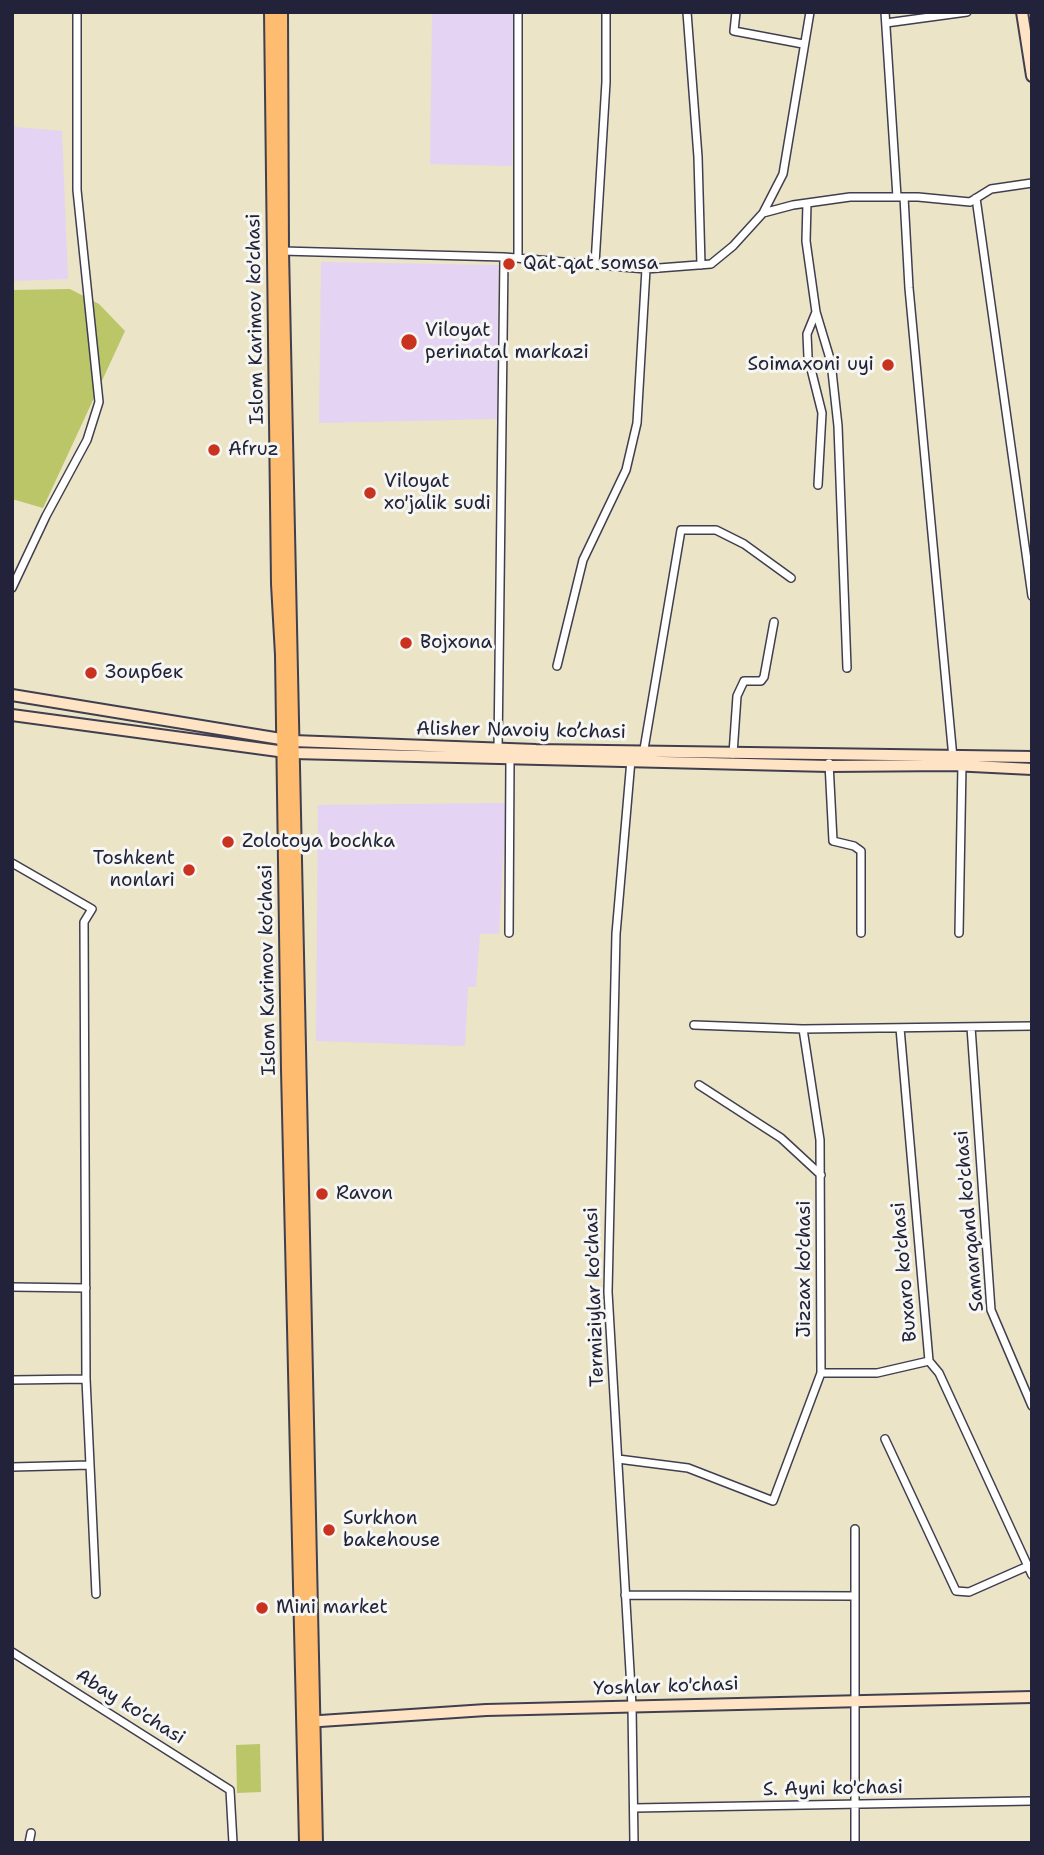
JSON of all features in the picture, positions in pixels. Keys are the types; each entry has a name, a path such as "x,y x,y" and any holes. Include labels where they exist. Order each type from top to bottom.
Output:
{"main road":[{"name":"Islom Karimov ko'chasi","path":"271,12 307,1722 306,1843"},
{"name":"Islom Karimov ko'chasi","path":"281,12 288,746"},
{"path":"1022,12 1030,49 1032,76"},
{"name":"Alisher Navoiy ko’chasi","path":"12,695 288,746"},
{"name":"Alisher Navoiy ko’chasi","path":"12,715 288,746 830,761 957,761 1032,757"},
{"name":"Alisher Navoiy ko’chasi","path":"498,753 510,758 733,754 830,761"},
{"name":"Alisher Navoiy ko’chasi","path":"957,761 1032,769"},
{"name":"Yoshlar ko'chasi","path":"307,1722 485,1710 855,1699 1032,1697"},
{"name":"Islom Karimov ko'chasi","path":"307,1722 316,1843"}],"street":[{"path":"12,588 46,516 87,440 99,402 77,190 77,12"},
{"path":"518,12 518,258"},
{"path":"595,264 606,82 606,12"},
{"path":"687,12 698,157 701,265"},
{"path":"736,12 734,31 803,44"},
{"path":"282,251 505,257 646,269 711,264 733,246 763,213 783,174 810,12"},
{"path":"885,12 909,288 957,761 959,933"},
{"path":"886,23 967,12"},
{"path":"763,213 850,197 901,197 970,202 991,189 1032,183"},
{"path":"976,198 1032,596"},
{"path":"807,203 806,242 816,312 831,362 838,426 847,668"},
{"path":"498,753 505,257"},
{"path":"557,666 583,560 626,470 637,423 646,269"},
{"path":"816,312 807,334 808,357 821,412 818,485"},
{"name":"Termiziylar ko'chasi","path":"634,1843 632,1706 608,1292 608,1171 616,934 637,757 681,530 716,530 744,544 791,578"},
{"path":"733,754 737,696 744,681 761,681 764,677 774,622"},
{"path":"509,933 510,758"},
{"path":"830,761 833,841 854,846 861,851 861,933"},
{"path":"12,863 92,908 84,922 86,1379 96,1594"},
{"path":"694,1025 803,1029 1032,1026"},
{"name":"Samarqand ko'chasi","path":"971,1027 990,1310 1032,1406"},
{"name":"Buxaro ko'chasi","path":"900,1028 929,1361 939,1373 1032,1575"},
{"name":"Jizzax ko'chasi","path":"618,1459 688,1468 773,1501 821,1373 820,1140 803,1029"},
{"path":"699,1085 781,1138 821,1175"},
{"path":"12,1287 86,1288"},
{"path":"821,1373 877,1373 929,1361"},
{"path":"12,1380 86,1379"},
{"path":"885,1439 956,1591 969,1592 1028,1566"},
{"path":"12,1466 90,1465"},
{"path":"855,1530 855,1843"},
{"path":"625,1595 855,1596"},
{"name":"Abay ko'chasi","path":"12,1652 230,1790 233,1843"},
{"name":"S. Ayni ko'chasi","path":"634,1808 1032,1801"},
{"path":"29,1843 31,1833"}],"shaded area":[{"path":"432,12 514,12 512,166 430,164"},
{"path":"12,116 15,127 62,131 68,279 12,281"},
{"name":"Viloyat perinatal markazi","path":"321,262 498,265 497,419 319,423"},
{"path":"506,803 499,934 480,934 476,987 468,987 465,1046 316,1041 318,805"}],"green space":[{"path":"70,289 99,304 125,331 43,508 12,499 12,290"},
{"path":"260,1744 261,1792 237,1793 236,1745"}],"place":[{"name":"Qat qat somsa","path":"509,264"},
{"name":"Viloyat perinatal markazi","path":"409,342"},
{"name":"Soimaxoni uyi","path":"888,365"},
{"name":"Afruz","path":"214,450"},
{"name":"Viloyat xo'jalik sudi","path":"370,493"},
{"name":"Bojxona","path":"406,643"},
{"name":"Зоирбек","path":"91,673"},
{"name":"Zolotoya bochka","path":"228,842"},
{"name":"Toshkent nonlari","path":"189,870"},
{"name":"Ravon","path":"322,1194"},
{"name":"Surkhon bakehouse","path":"329,1530"},
{"name":"Mini market","path":"262,1608"}]}
